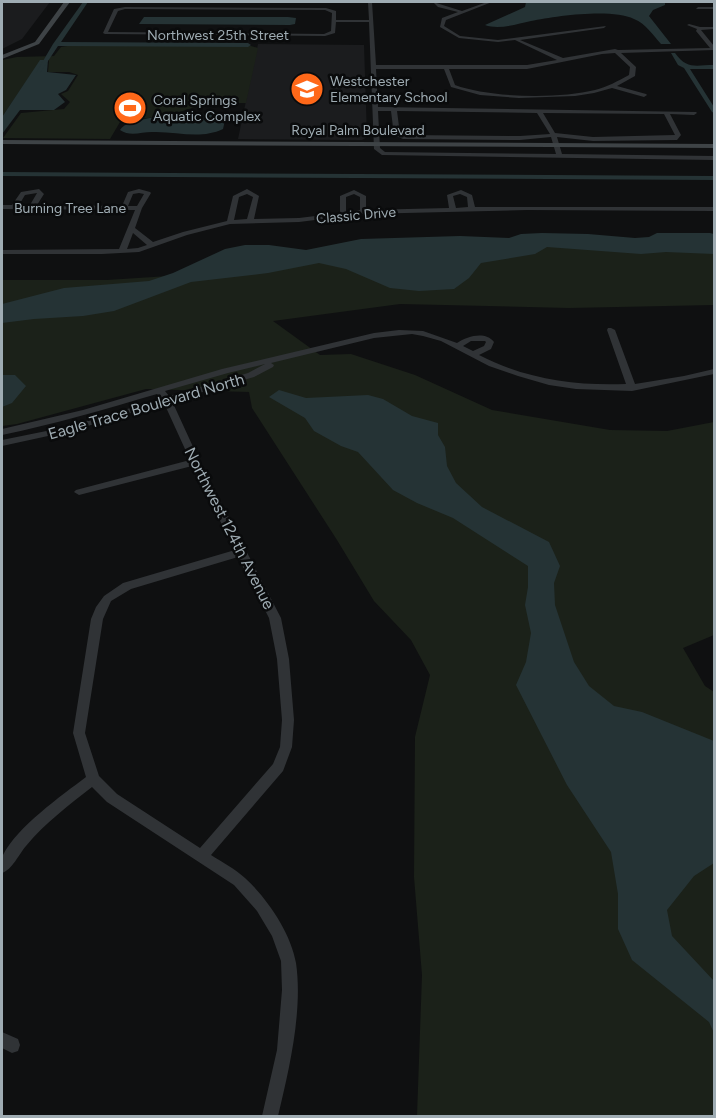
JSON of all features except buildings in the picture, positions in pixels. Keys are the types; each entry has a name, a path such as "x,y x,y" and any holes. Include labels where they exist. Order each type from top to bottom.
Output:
{"street":[{"path":"2,55 26,44 58,2"},
{"path":"2,55 37,43 67,2"},
{"path":"370,2 377,146"},
{"path":"435,2 461,13"},
{"path":"490,2 442,23 445,30 459,37 484,41 517,40 604,27"},
{"path":"698,8 714,9"},
{"name":"Northwest 25th Street","path":"120,9 331,10 334,12 334,20 331,34 105,33 116,10 120,9"},
{"path":"334,20 371,20"},
{"path":"689,25 714,28"},
{"path":"700,28 699,30 714,49"},
{"path":"453,40 459,37"},
{"path":"517,40 563,60"},
{"path":"373,67 527,67 615,50 714,49"},
{"path":"446,68 453,86 466,92 492,95 573,95 595,92 632,76 634,71 630,62 615,50"},
{"path":"612,86 644,95"},
{"path":"375,110 694,113"},
{"path":"394,110 398,136 520,138 573,135 593,139 677,138 678,135 666,114 668,113"},
{"path":"540,112 544,123 551,128 558,151 714,158"},
{"name":"Royal Palm Boulevard","path":"2,142 377,146 558,151 714,148"},
{"name":"Royal Palm Boulevard","path":"2,147 377,146"},
{"path":"14,208 23,193 39,191 41,194 32,208"},
{"path":"122,251 139,208 148,193 144,191 130,193 124,208"},
{"path":"230,222 236,195 247,191 256,196 250,221"},
{"path":"343,214 343,196 354,192 363,195 363,212"},
{"path":"453,210 450,195 461,192 470,196 472,210"},
{"name":"Burning Tree Lane","path":"2,207 139,208"},
{"name":"Classic Drive","path":"2,252 122,251 152,245 185,233 230,222 299,220 363,212 527,208 714,209"},
{"path":"131,228 152,245"},
{"path":"611,330 632,388"},
{"name":"Eagle Trace Boulevard North","path":"2,432 64,420 251,375 287,357 356,341 412,332 428,334 458,346 490,363 557,384 595,389 659,386 714,372"},
{"path":"458,346 469,339 487,339 490,342 488,347 474,354"},
{"name":"Eagle Trace Boulevard North","path":"2,443 68,429 164,396"},
{"name":"Northwest 124th Avenue","path":"164,396 275,618 283,659 288,720 286,747 278,767 201,856"},
{"path":"79,492 195,462"},
{"path":"242,552 127,586 111,593 102,603 97,619 80,733 93,779 112,798 239,881 262,906 278,933 288,961 290,990 285,1050 270,1116"},
{"path":"2,867 21,839 51,810 93,779"}],"shaded area":[{"path":"2,2 50,2 22,39 2,49"},
{"path":"526,2 665,2 665,5 653,10 649,16 671,44 661,44 638,21 612,14 568,15 502,27 485,25 525,7"},
{"path":"144,17 296,18 295,24 290,25 139,24"},
{"name":"Westchester Elementary School","path":"258,44 364,45 367,137 362,140 238,139"},
{"path":"251,46 258,48 246,103 208,103 170,115 120,122 110,139 3,138 21,113 64,109 70,102 61,94 68,91 78,75 69,72 48,72 49,60 41,60 2,117 2,60 17,57 54,56 61,47"},
{"path":"40,60 48,60 47,72 76,75 66,90 58,94 65,102 54,110 20,110 2,134 2,117"},
{"path":"195,113 226,116 223,129 197,135 161,132 132,134 120,130 132,122 143,119"},
{"path":"657,233 710,233 714,234 714,254 666,252 641,254 547,247 535,254 481,263 469,278 454,289 419,291 390,288 346,269 319,263 268,273 191,282 114,311 2,323 2,304 64,288 149,281 173,273 225,249 245,245 269,245 306,250 361,239 460,236 509,238 521,234 635,238 649,237"},
{"path":"400,243 714,244 714,305 569,308 400,304 273,321 320,355 351,354 415,375 492,410 610,430 667,431 714,422 714,635 683,648 705,686 714,692 714,1116 417,1116 422,975 414,877 415,737 430,675 411,640 374,601 252,408 249,392 146,389 2,426 2,280 107,280 184,275"},
{"path":"2,375 15,375 26,386 12,403 2,407"},
{"path":"279,390 306,398 368,395 383,399 412,416 438,423 438,435 445,447 447,466 456,483 482,507 549,542 560,566 554,583 555,605 574,662 589,686 614,706 642,712 714,741 714,863 694,876 667,910 672,936 714,981 714,1033 709,1022 632,960 618,929 618,894 611,852 567,785 516,685 526,662 531,633 525,605 528,566 453,518 393,490 358,452 341,446 314,431 305,418 269,397"}],"waterway":[{"path":"57,44 85,2"},
{"path":"38,72 57,44"},
{"path":"57,44 248,45"},
{"path":"673,54 680,64 686,67"},
{"path":"686,67 714,67"},
{"path":"686,67 714,111"},
{"path":"2,174 714,178"}],"place":[{"name":"Westchester Elementary School","path":"307,89"},
{"name":"Coral Springs Aquatic Complex","path":"130,108"}]}
